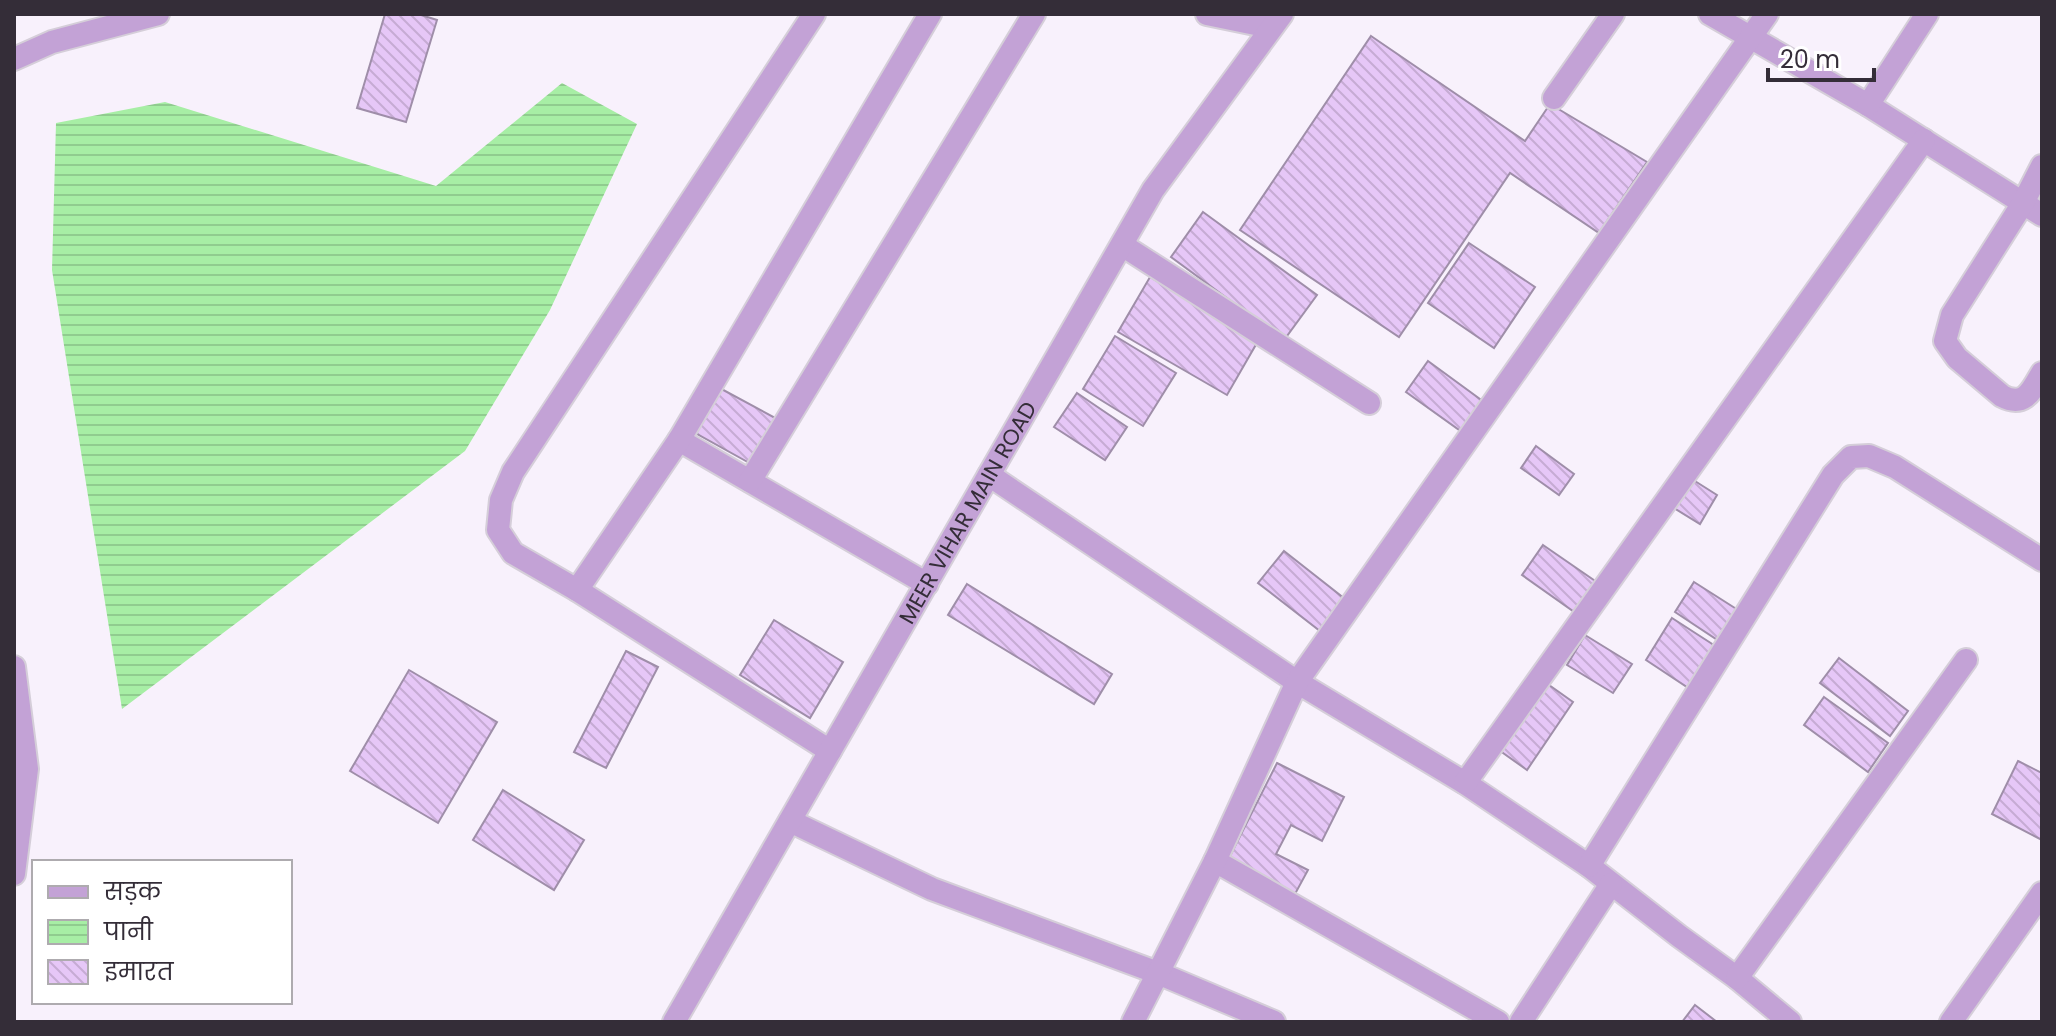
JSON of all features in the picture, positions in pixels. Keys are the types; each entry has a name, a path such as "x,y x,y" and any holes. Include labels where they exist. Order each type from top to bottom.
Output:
{"street":[{"path":"14,59 52,42 158,14"},
{"path":"814,14 513,472 501,500 498,530 513,553 577,590 830,751"},
{"path":"577,590 679,440 930,14"},
{"path":"750,481 1034,14"},
{"path":"1207,14 1276,21"},
{"path":"1554,98 1613,14"},
{"path":"1710,14 1868,105 2042,215"},
{"path":"1133,1022 1215,861 1297,682 1767,14"},
{"path":"1868,105 1927,14"},
{"name":"MEER VIHAR MAIN ROAD","path":"674,1022 1153,190 1276,21"},
{"path":"1465,783 1924,140"},
{"path":"2042,166 2023,203 1952,315 1945,341 1957,358 2010,400 2024,398 2042,373"},
{"path":"1122,245 1369,403"},
{"path":"679,440 927,584"},
{"path":"1589,866 1833,475 1851,457 1869,456 1895,467 2042,560"},
{"path":"989,475 1297,682 1465,783 1589,866 1790,1022"},
{"path":"1737,978 1966,660"},
{"path":"14,667 27,769 14,874"},
{"path":"790,821 932,889 1158,973 1274,1022"},
{"path":"1215,861 1498,1022"},
{"path":"1521,1022 1611,884"},
{"path":"1951,1022 2042,893"}],"water":[{"path":"562,83 637,124 550,310 465,451 122,709 52,270 56,123 165,102 436,186"}],"building":[{"path":"385,14 418,14 437,20 406,122 357,108"},
{"path":"1371,36 1525,141 1550,104 1647,162 1599,233 1510,173 1399,337 1240,230"},
{"path":"1203,212 1317,295 1284,340 1171,257"},
{"path":"1469,243 1535,287 1494,348 1428,303"},
{"path":"1150,277 1258,341 1227,395 1118,332"},
{"path":"1115,336 1176,373 1143,426 1083,389"},
{"path":"1428,361 1484,402 1462,432 1406,392"},
{"path":"714,385 777,419 753,465 690,430"},
{"path":"1077,393 1127,427 1105,460 1054,427"},
{"path":"1536,446 1574,474 1559,495 1521,468"},
{"path":"1687,476 1717,495 1700,524 1669,505"},
{"path":"1543,545 1601,585 1580,616 1522,575"},
{"path":"1284,551 1345,599 1320,631 1258,583"},
{"path":"1694,582 1738,610 1719,641 1675,612"},
{"path":"967,584 1112,674 1094,704 948,615"},
{"path":"1672,618 1720,649 1693,691 1646,660"},
{"path":"774,620 843,662 810,718 740,675"},
{"path":"1585,635 1632,664 1613,693 1567,665"},
{"path":"626,651 658,667 606,768 574,752"},
{"path":"1839,658 1908,711 1890,736 1820,683"},
{"path":"409,670 497,722 438,823 350,771"},
{"path":"1542,680 1573,702 1527,770 1496,748"},
{"path":"1824,697 1888,743 1868,772 1804,725"},
{"path":"2018,761 2042,773 2042,840 1992,814"},
{"path":"1277,763 1344,797 1322,841 1291,825 1276,854 1308,870 1295,894 1228,860"},
{"path":"503,790 584,840 554,890 473,840"},
{"path":"1695,1005 1717,1022 1682,1022"}]}
